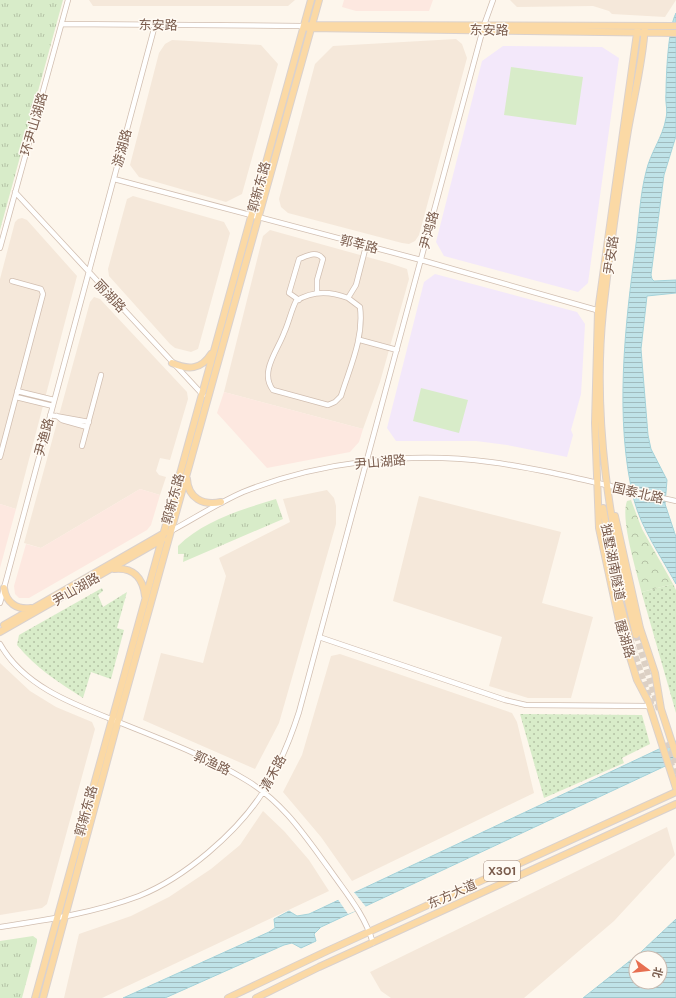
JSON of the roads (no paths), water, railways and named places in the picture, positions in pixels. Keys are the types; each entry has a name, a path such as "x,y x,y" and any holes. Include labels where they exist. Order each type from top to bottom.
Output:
{"main road":[{"name":"郭新东路","path":"35,998 56,918 171,531 208,396 302,26 311,0"},
{"name":"郭新东路","path":"43,998 65,917 145,600 214,349 319,0"},
{"name":"东安路","path":"302,26 641,29 664,29 676,26"},
{"name":"尹安路","path":"599,484 596,423 601,311 641,29"},
{"name":"东安路","path":"664,29 676,32"},
{"name":"尹安路","path":"601,311 600,380 606,486"},
{"path":"172,363 188,368 196,367 205,363 214,349"},
{"path":"186,476 189,490 195,498 206,504 221,502"},
{"name":"独墅湖南隧道","path":"599,484 614,576 633,637 606,486"},
{"name":"醒湖路","path":"599,484 599,528 607,571 619,621 634,672 649,706 676,788"},
{"name":"醒湖路","path":"606,486 622,544 640,628 655,673 661,709 676,755"},
{"name":"尹山湖路","path":"0,627 164,533 171,531"},
{"name":"尹山湖路","path":"0,632 162,541 171,531"},
{"path":"111,570 126,569 137,575 143,585 145,600"},
{"path":"4,588 6,597 14,605 24,609 33,608"},
{"name":"东方大道","path":"228,998 676,792"},
{"name":"东方大道","path":"256,998 373,942 676,804"}],"street":[{"name":"环尹山湖路","path":"0,248 68,0"},
{"name":"尹鸿路","path":"368,461 483,28 493,0"},
{"name":"东安路","path":"62,24 302,26"},
{"name":"游湖路","path":"88,272 155,24"},
{"name":"郭莘路","path":"114,179 421,260 601,311"},
{"name":"丽湖路","path":"15,192 172,363 202,394 208,396"},
{"path":"348,298 356,285 366,246"},
{"path":"299,300 289,293 299,259 316,254 321,256 323,259 317,280 317,292"},
{"name":"尹渔路","path":"0,603 88,272"},
{"path":"0,457 42,292 39,288 12,281"},
{"path":"317,292 335,293 348,298 360,307 361,317 360,340 341,396 336,402 328,405 274,390 271,387 268,375 273,354 278,348 292,309 299,300 317,292"},
{"path":"360,340 397,350"},
{"path":"82,446 101,375"},
{"path":"18,391 54,400"},
{"path":"16,397 53,406"},
{"path":"50,415 57,416 62,420 88,425"},
{"name":"尹山湖路","path":"171,531 221,502 243,492 285,478 368,461 422,458 490,462 599,484"},
{"name":"清禾路","path":"0,928 65,917 118,903 161,886 195,863 220,842 263,792 287,746 299,712 368,461"},
{"name":"国泰北路","path":"599,484 676,501"},
{"path":"319,637 505,700 526,705 649,706"},
{"name":"郭渔路","path":"0,644 24,672 54,694 74,705 222,766 247,781 278,803 299,827 359,912 370,932 373,942"}],"water":[{"path":"676,13 676,136 664,175 651,275 654,281 676,280 676,293 647,296 641,349 648,435 651,449 667,480 665,504 676,537 676,584 642,522 634,500 624,438 623,372 628,306 641,199 650,158 662,132 666,118 668,52 671,29"},
{"path":"676,741 676,761 321,927 314,934 316,941 301,948 292,943 284,945 165,998 123,998 269,932 275,928 274,919 289,911 297,916 309,914"},
{"path":"676,919 676,998 583,998 628,962 628,990 668,990 668,950 643,950"}],"tunnel":[{"path":"636,635 659,710"},
{"path":"630,639 652,706"},
{"path":"665,743 676,779"},
{"path":"672,749 676,763"}]}
